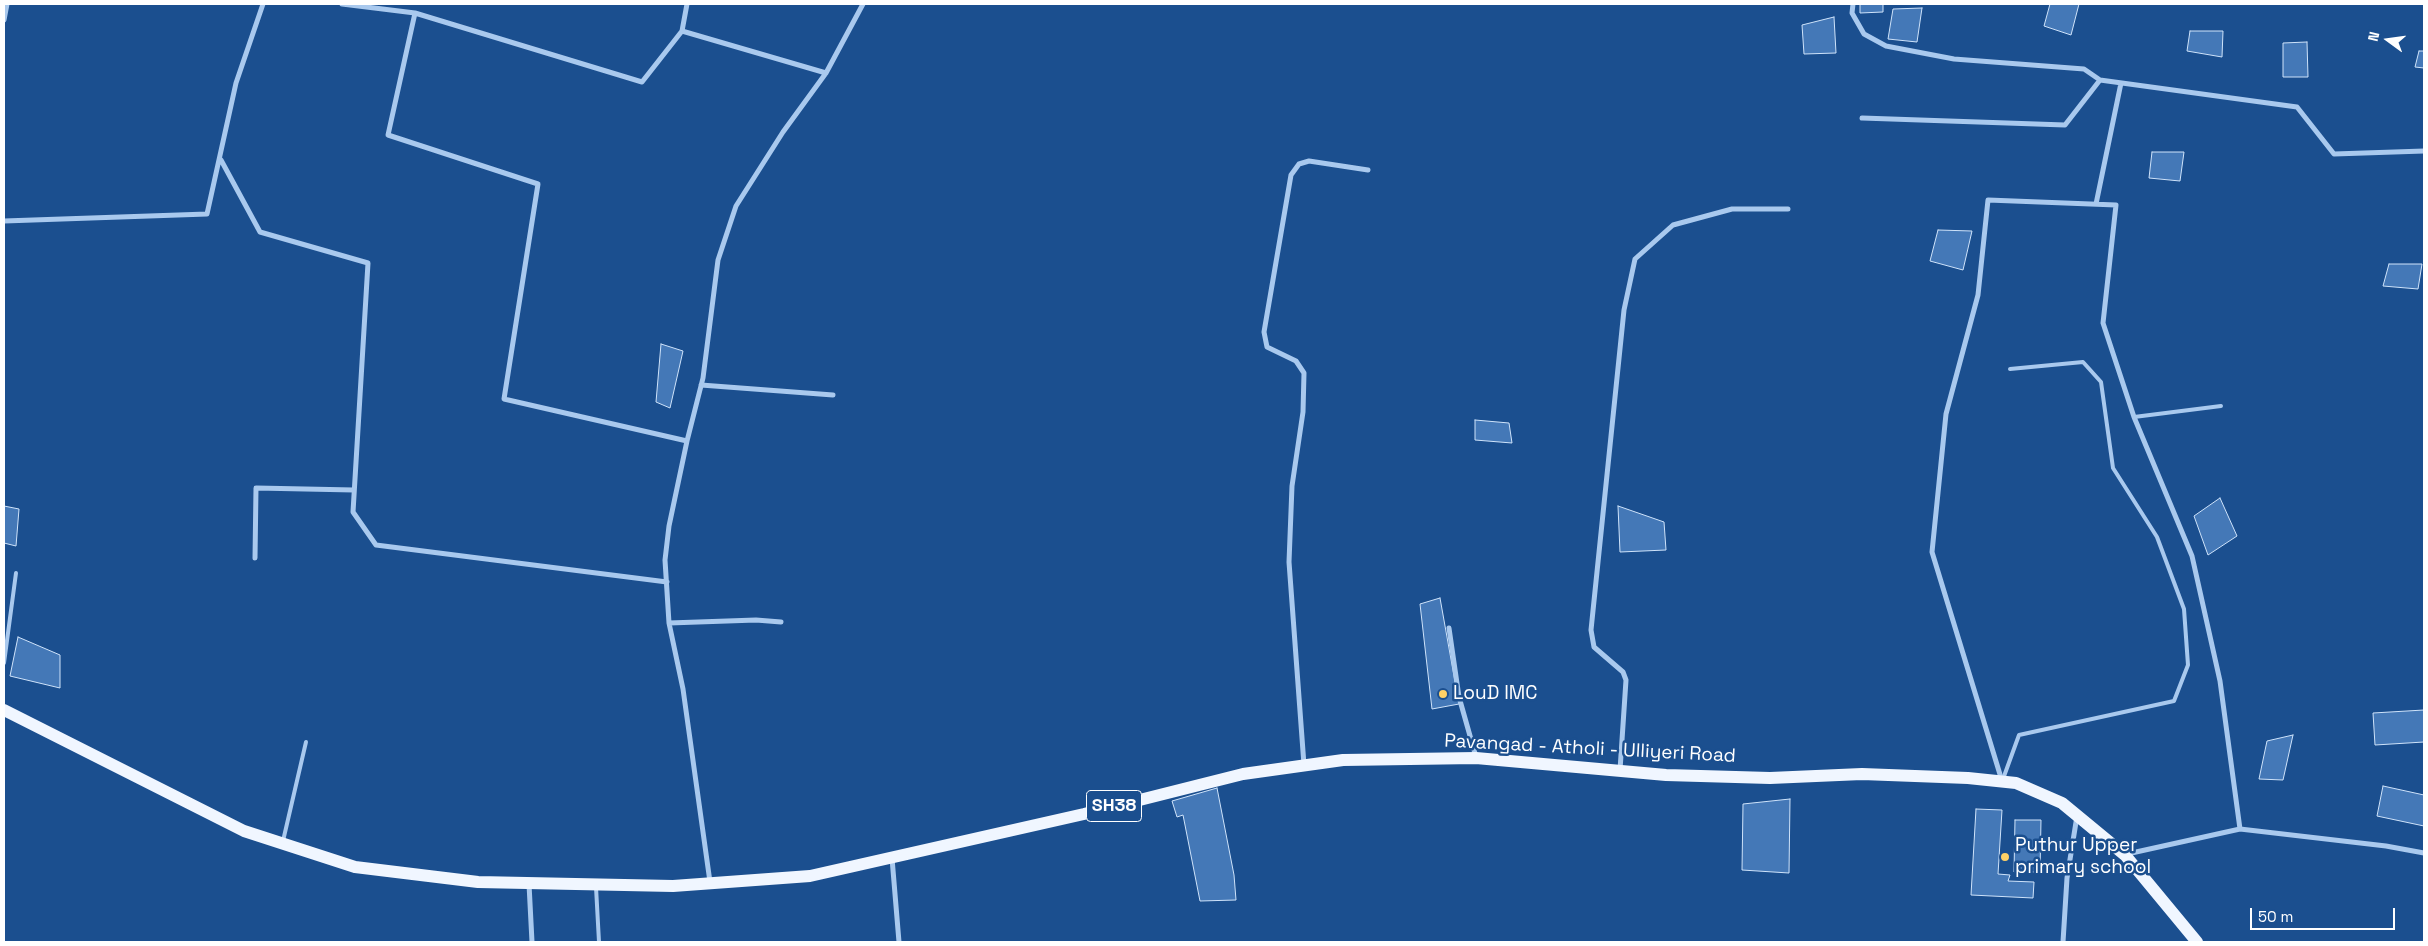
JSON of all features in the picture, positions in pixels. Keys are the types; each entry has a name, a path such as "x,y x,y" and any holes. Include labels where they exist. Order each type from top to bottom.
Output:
{"main road":[{"name":"Pavangad - Atholi - Ulliyeri Road","path":"4,710 244,830 355,867 478,882 673,886 810,876 1084,814 1243,774 1343,760 1476,758 1666,775 1770,778 1872,774 2002,781 2016,783 2062,803 2125,854 2197,942"}],"street":[{"path":"4,20 7,4"},
{"path":"4,221 208,214 236,83 263,4"},
{"path":"342,4 415,13 642,82 682,31 687,4"},
{"path":"710,884 683,689 670,623 666,560 669,526 701,385 718,260 736,206 783,132 826,74 863,4"},
{"path":"1852,4 1852,12 1864,34 1886,46 1954,59 2084,69 2100,80 2297,107 2334,154 2424,152"},
{"path":"415,13 388,135 538,184 504,399 687,440"},
{"path":"682,31 826,74"},
{"path":"1862,118 2065,125 2100,80"},
{"path":"2096,204 2121,83"},
{"path":"221,160 260,232 368,263 353,512 376,546 667,582"},
{"path":"1304,766 1289,562 1292,486 1303,412 1304,373 1296,361 1267,347 1264,332 1291,175 1299,164 1308,161 1368,170"},
{"path":"2002,781 1932,552 1946,414 1978,294 1988,200 2116,205 2103,323 2134,417 2192,556 2220,681 2240,829"},
{"path":"1620,771 1626,680 1623,672 1594,647 1591,630 1624,310 1635,259 1674,225 1732,209 1788,209"},
{"path":"701,385 833,395"},
{"path":"255,558 256,488 354,490"},
{"path":"670,623 756,620 781,622"},
{"path":"1448,628 1459,697 1476,758"},
{"path":"2063,942 2067,878 2077,816"},
{"path":"2125,854 2240,829 2386,846 2424,853"},
{"path":"892,856 899,942"},
{"path":"529,883 532,942"}],"lane":[{"path":"2002,781 2019,735 2174,701 2188,665 2184,609 2178,591 2157,537 2113,468 2101,382 2084,362 2010,369"},
{"path":"2134,417 2221,406"},
{"path":"4,662 16,573"},
{"path":"283,844 306,742"},
{"path":"596,885 599,942"}],"building":[{"path":"1860,4 1883,4 1883,12 1860,13"},
{"path":"2050,4 2079,4 2071,35 2044,26"},
{"path":"1922,8 1917,42 1888,39 1893,9"},
{"path":"1834,17 1836,53 1804,54 1802,25"},
{"path":"2190,31 2223,31 2222,57 2187,51"},
{"path":"2307,42 2308,77 2283,77 2283,43"},
{"path":"2419,51 2424,51 2424,68 2415,67"},
{"path":"2152,152 2184,152 2180,181 2149,178"},
{"path":"1938,230 1972,231 1963,270 1930,261"},
{"path":"2389,264 2422,264 2418,289 2383,286"},
{"path":"661,344 683,351 670,408 656,402"},
{"path":"1475,420 1509,423 1512,443 1475,440"},
{"path":"2220,498 2237,536 2208,555 2194,516"},
{"path":"4,506 19,509 16,546 4,543"},
{"path":"1618,506 1664,522 1666,550 1620,552"},
{"path":"1440,598 1459,704 1432,709 1420,604"},
{"path":"18,637 60,655 60,688 10,676"},
{"path":"2424,710 2424,742 2375,745 2373,713"},
{"path":"2293,735 2283,780 2259,779 2267,741"},
{"path":"2383,786 2424,795 2424,826 2377,816"},
{"path":"1217,788 1234,875 1236,900 1200,901 1183,815 1177,817 1172,801"},
{"path":"1790,799 1789,873 1742,870 1743,804"},
{"path":"1976,809 2002,810 1998,874 2010,875 2008,881 2034,882 2033,898 1971,895"},
{"path":"2015,820 2041,820 2040,872 2014,872"}],"place":[{"name":"LouD IMC","path":"1443,694"},
{"name":"Puthur Upper primary school","path":"2005,857"}]}
